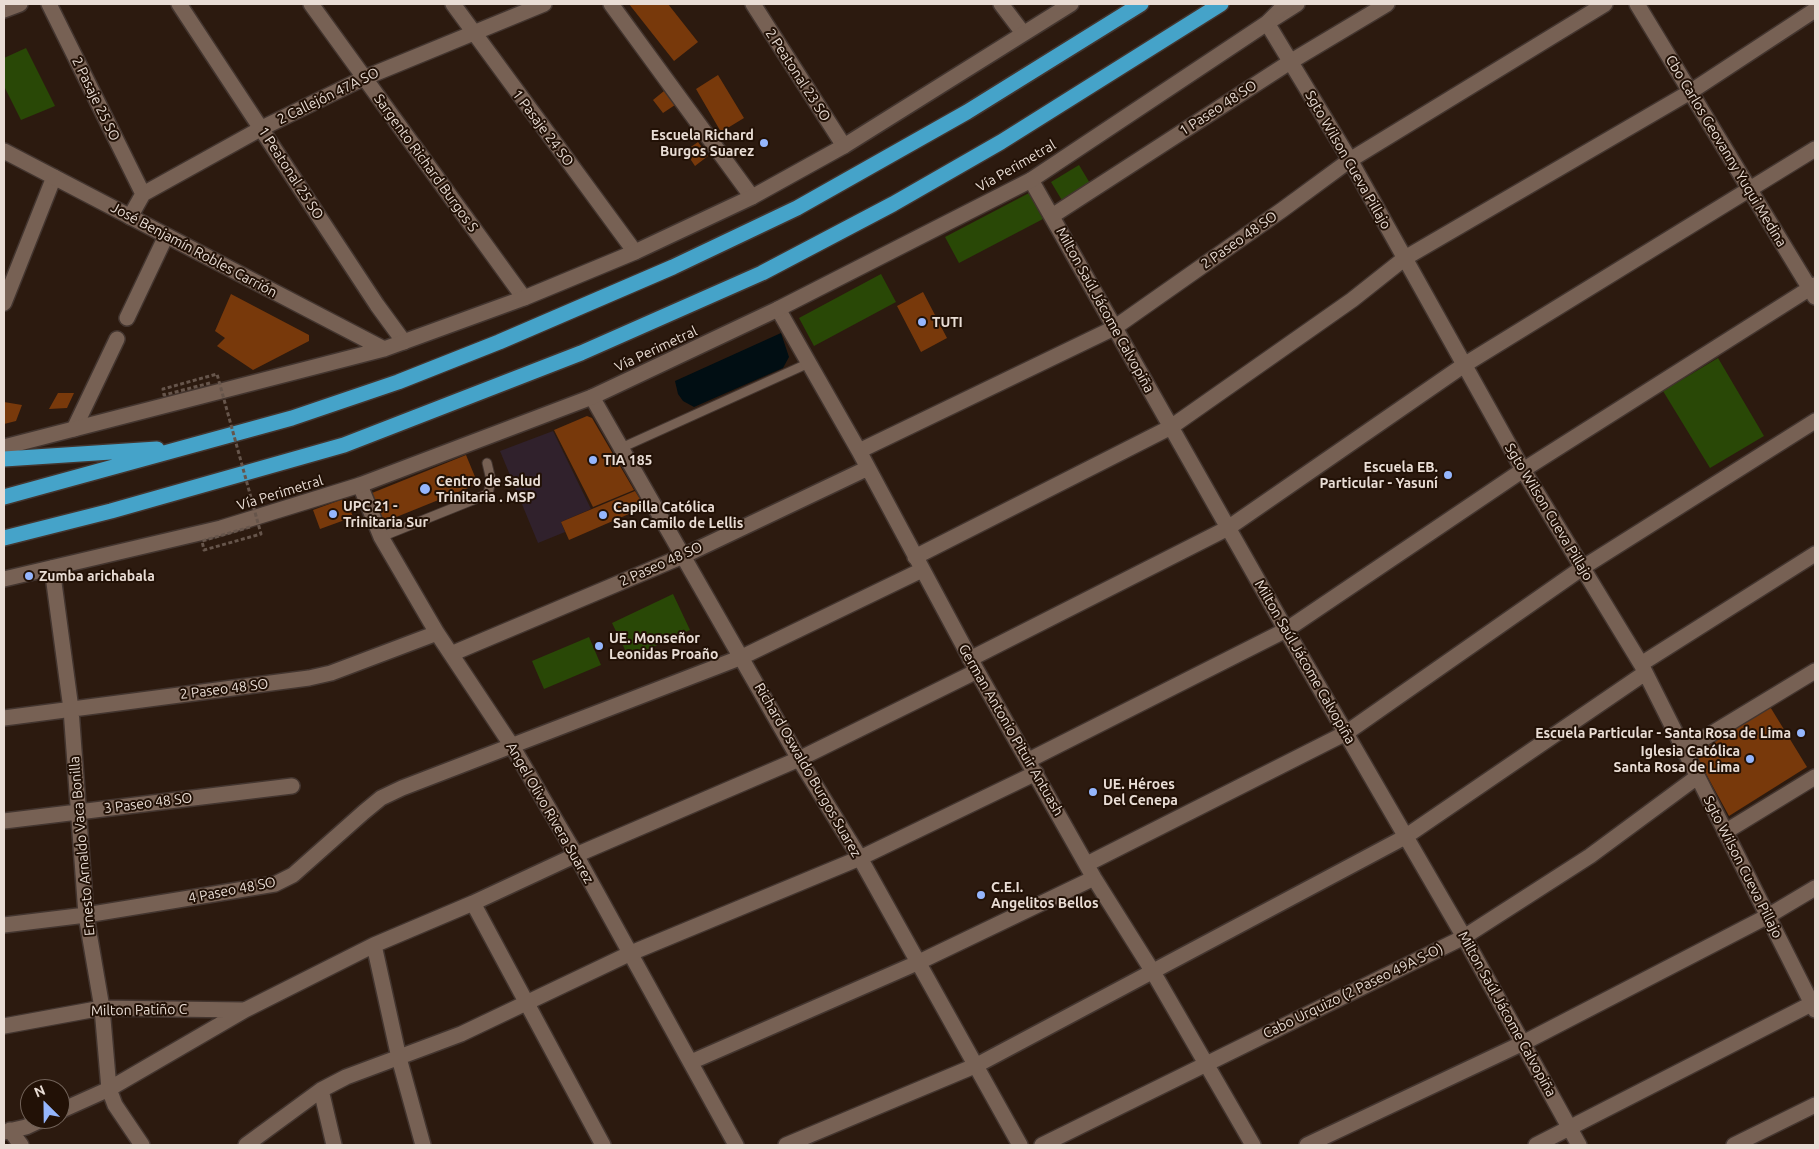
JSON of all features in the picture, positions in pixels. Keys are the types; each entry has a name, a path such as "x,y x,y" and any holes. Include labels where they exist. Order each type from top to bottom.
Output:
{"highway":[{"path":"4,496 292,418 398,382 500,342 673,267 797,208 966,112 1141,4"},
{"name":"Vía Perimetral","path":"4,538 111,511 344,445 582,353 762,273 893,204 1001,142 1221,4"},
{"path":"4,459 186,447"}],"street":[{"path":"4,10 20,4"},
{"name":"2 Pasaje 25 SO","path":"49,4 144,194"},
{"name":"1 Peatonal 25 SO","path":"179,4 377,305 404,342"},
{"name":"Sargento Richard Burgos S","path":"311,4 524,298"},
{"name":"1 Pasaje 24 SO","path":"453,4 473,34 635,252"},
{"name":"2 Callejón 47A SO","path":"130,217 144,194 262,128 364,78 544,4"},
{"path":"611,4 752,198"},
{"name":"2 Peatonal 23 SO","path":"753,4 844,146"},
{"path":"1001,4 1023,34"},
{"path":"4,447 384,349 524,298 635,252 752,198 844,146 1071,4"},
{"name":"Vía Perimetral","path":"1267,23 1286,4"},
{"name":"Vía Perimetral","path":"4,579 221,528 360,485 592,397 778,309 1031,180 1297,4"},
{"name":"1 Paseo 48 SO","path":"1052,216 1290,62 1386,4"},
{"name":"2 Paseo 48 SO","path":"859,451 1114,328 1350,160 1605,4"},
{"name":"Cbo Carlos Geovanny Yuqui Medina","path":"1637,4 1749,189 1813,290"},
{"name":"4 Paseo 48 SO","path":"4,925 86,915 275,884 293,875 381,798 402,788 742,657 919,564 1171,427 1352,300 1405,258 1690,92 1815,10"},
{"name":"Sgto Wilson Cueva Pillajo","path":"1267,23 1350,160 1523,470 1643,668 1683,751 1814,1005"},
{"path":"70,1107 109,1089 245,1010 374,945 473,903 576,854 799,759 1228,528 1464,365 1815,150"},
{"name":"José Benjamín Robles Carrión","path":"4,151 384,349"},
{"path":"4,303 54,177"},
{"name":"Milton Saúl Jácome Calvopiña","path":"1031,180 1286,630 1464,937 1579,1145"},
{"path":"127,318 166,236"},
{"path":"246,1145 322,1090 346,1077 460,1034 631,953 860,858 1286,630 1523,470 1813,290"},
{"name":"German Antonio Pituir Antuash","path":"778,309 859,451 974,665 1094,878 1206,1062 1247,1143"},
{"path":"74,429 117,339"},
{"name":"Richard Oswaldo Burgos Suarez","path":"592,397 799,759 860,858 1020,1145"},
{"path":"1087,864 1346,733 1582,568 1815,420"},
{"name":"2 Paseo 48 SO","path":"451,654 683,556 868,468"},
{"name":"Angel Olivo Rivera Suarez","path":"360,485 381,537 437,633 512,746 576,854 736,1145"},
{"path":"786,1145 977,1065 1405,837 1643,668 1815,554"},
{"name":"Ernesto Arnaldo Vaca Bonilla","path":"52,568 71,709 86,915 102,1008 109,1089 115,1105 142,1145"},
{"name":"2 Paseo 48 SO","path":"4,718 309,678 332,673 437,633"},
{"path":"1683,751 1815,671"},
{"name":"Cabo Urquizo (2 Paseo 49A S-O)","path":"1042,1145 1206,1062 1464,937 1590,856 1697,777"},
{"path":"1725,832 1815,777"},
{"name":"3 Paseo 48 SO","path":"4,821 292,786"},
{"path":"691,1062 917,963 1094,878"},
{"path":"1307,1145 1523,1043 1768,916 1815,888"},
{"path":"473,903 603,1145"},
{"path":"374,945 399,1058 423,1145"},
{"path":"1536,1145 1814,1005"},
{"name":"Milton Patiño C","path":"4,1026 102,1008 245,1010"},
{"path":"322,1090 334,1145"},
{"path":"1734,1145 1815,1105"},
{"path":"7,1131 20,1128"},
{"path":"7,1131 22,1145"}],"lane":[{"path":"621,448 809,363"},
{"path":"381,537 488,494 491,480 488,463"}],"path":[{"path":"210,383 164,395 163,389 217,374 261,534 204,550 202,540 250,527"}],"shaded area":[{"path":"781,333 789,357 783,368 694,407 683,401 678,394 675,381"},
{"path":"553,431 591,509 561,522 565,532 538,543 500,451"}],"green space":[{"path":"26,48 55,106 21,120 4,86 4,58"},
{"path":"1079,165 1091,185 1063,202 1051,182"},
{"path":"1029,193 1043,219 959,263 945,237"},
{"path":"881,274 896,302 814,346 799,318"},
{"path":"1718,358 1764,436 1710,468 1663,391"},
{"path":"673,594 690,630 629,658 612,623"},
{"path":"589,637 601,665 544,689 532,661"}],"building":[{"path":"629,4 668,4 698,42 674,61"},
{"path":"718,75 744,118 721,132 696,89"},
{"path":"664,91 675,105 663,113 653,100"},
{"path":"698,142 708,156 695,166 685,151"},
{"name":"TUTI","path":"923,292 947,338 921,352 897,306"},
{"path":"231,294 309,335 309,341 253,370 217,346 225,338 215,331"},
{"path":"58,393 74,393 67,408 49,409"},
{"path":"4,402 22,405 16,421 4,424"},
{"name":"TIA 185","path":"587,416 592,418 634,490 593,507 554,430"},
{"name":"Centro de Salud Trinitaria . MSP","path":"466,455 478,484 384,522 372,493"},
{"name":"Capilla Católica San Camilo de Lellis","path":"635,491 645,507 569,540 561,522"},
{"name":"UPC 21 - Trinitaria Sur","path":"346,498 353,517 320,529 313,510"},
{"name":"Iglesia Católica Santa Rosa de Lima","path":"1769,705 1807,767 1729,816 1693,750"}],"place":[{"name":"Escuela Richard Burgos Suarez","path":"764,143"},
{"name":"TUTI","path":"922,322"},
{"name":"TIA 185","path":"593,460"},
{"name":"Escuela EB. Particular - Yasuní","path":"1448,475"},
{"name":"Centro de Salud Trinitaria . MSP","path":"425,489"},
{"name":"UPC 21 - Trinitaria Sur","path":"333,514"},
{"name":"Capilla Católica San Camilo de Lellis","path":"603,515"},
{"name":"Zumba arichabala","path":"29,576"},
{"name":"UE. Monseñor Leonidas Proaño","path":"599,646"},
{"name":"Escuela Particular - Santa Rosa de Lima","path":"1801,733"},
{"name":"Iglesia Católica Santa Rosa de Lima","path":"1750,759"},
{"name":"UE. Héroes Del Cenepa","path":"1093,792"},
{"name":"C.E.I. Angelitos Bellos","path":"981,895"}]}
